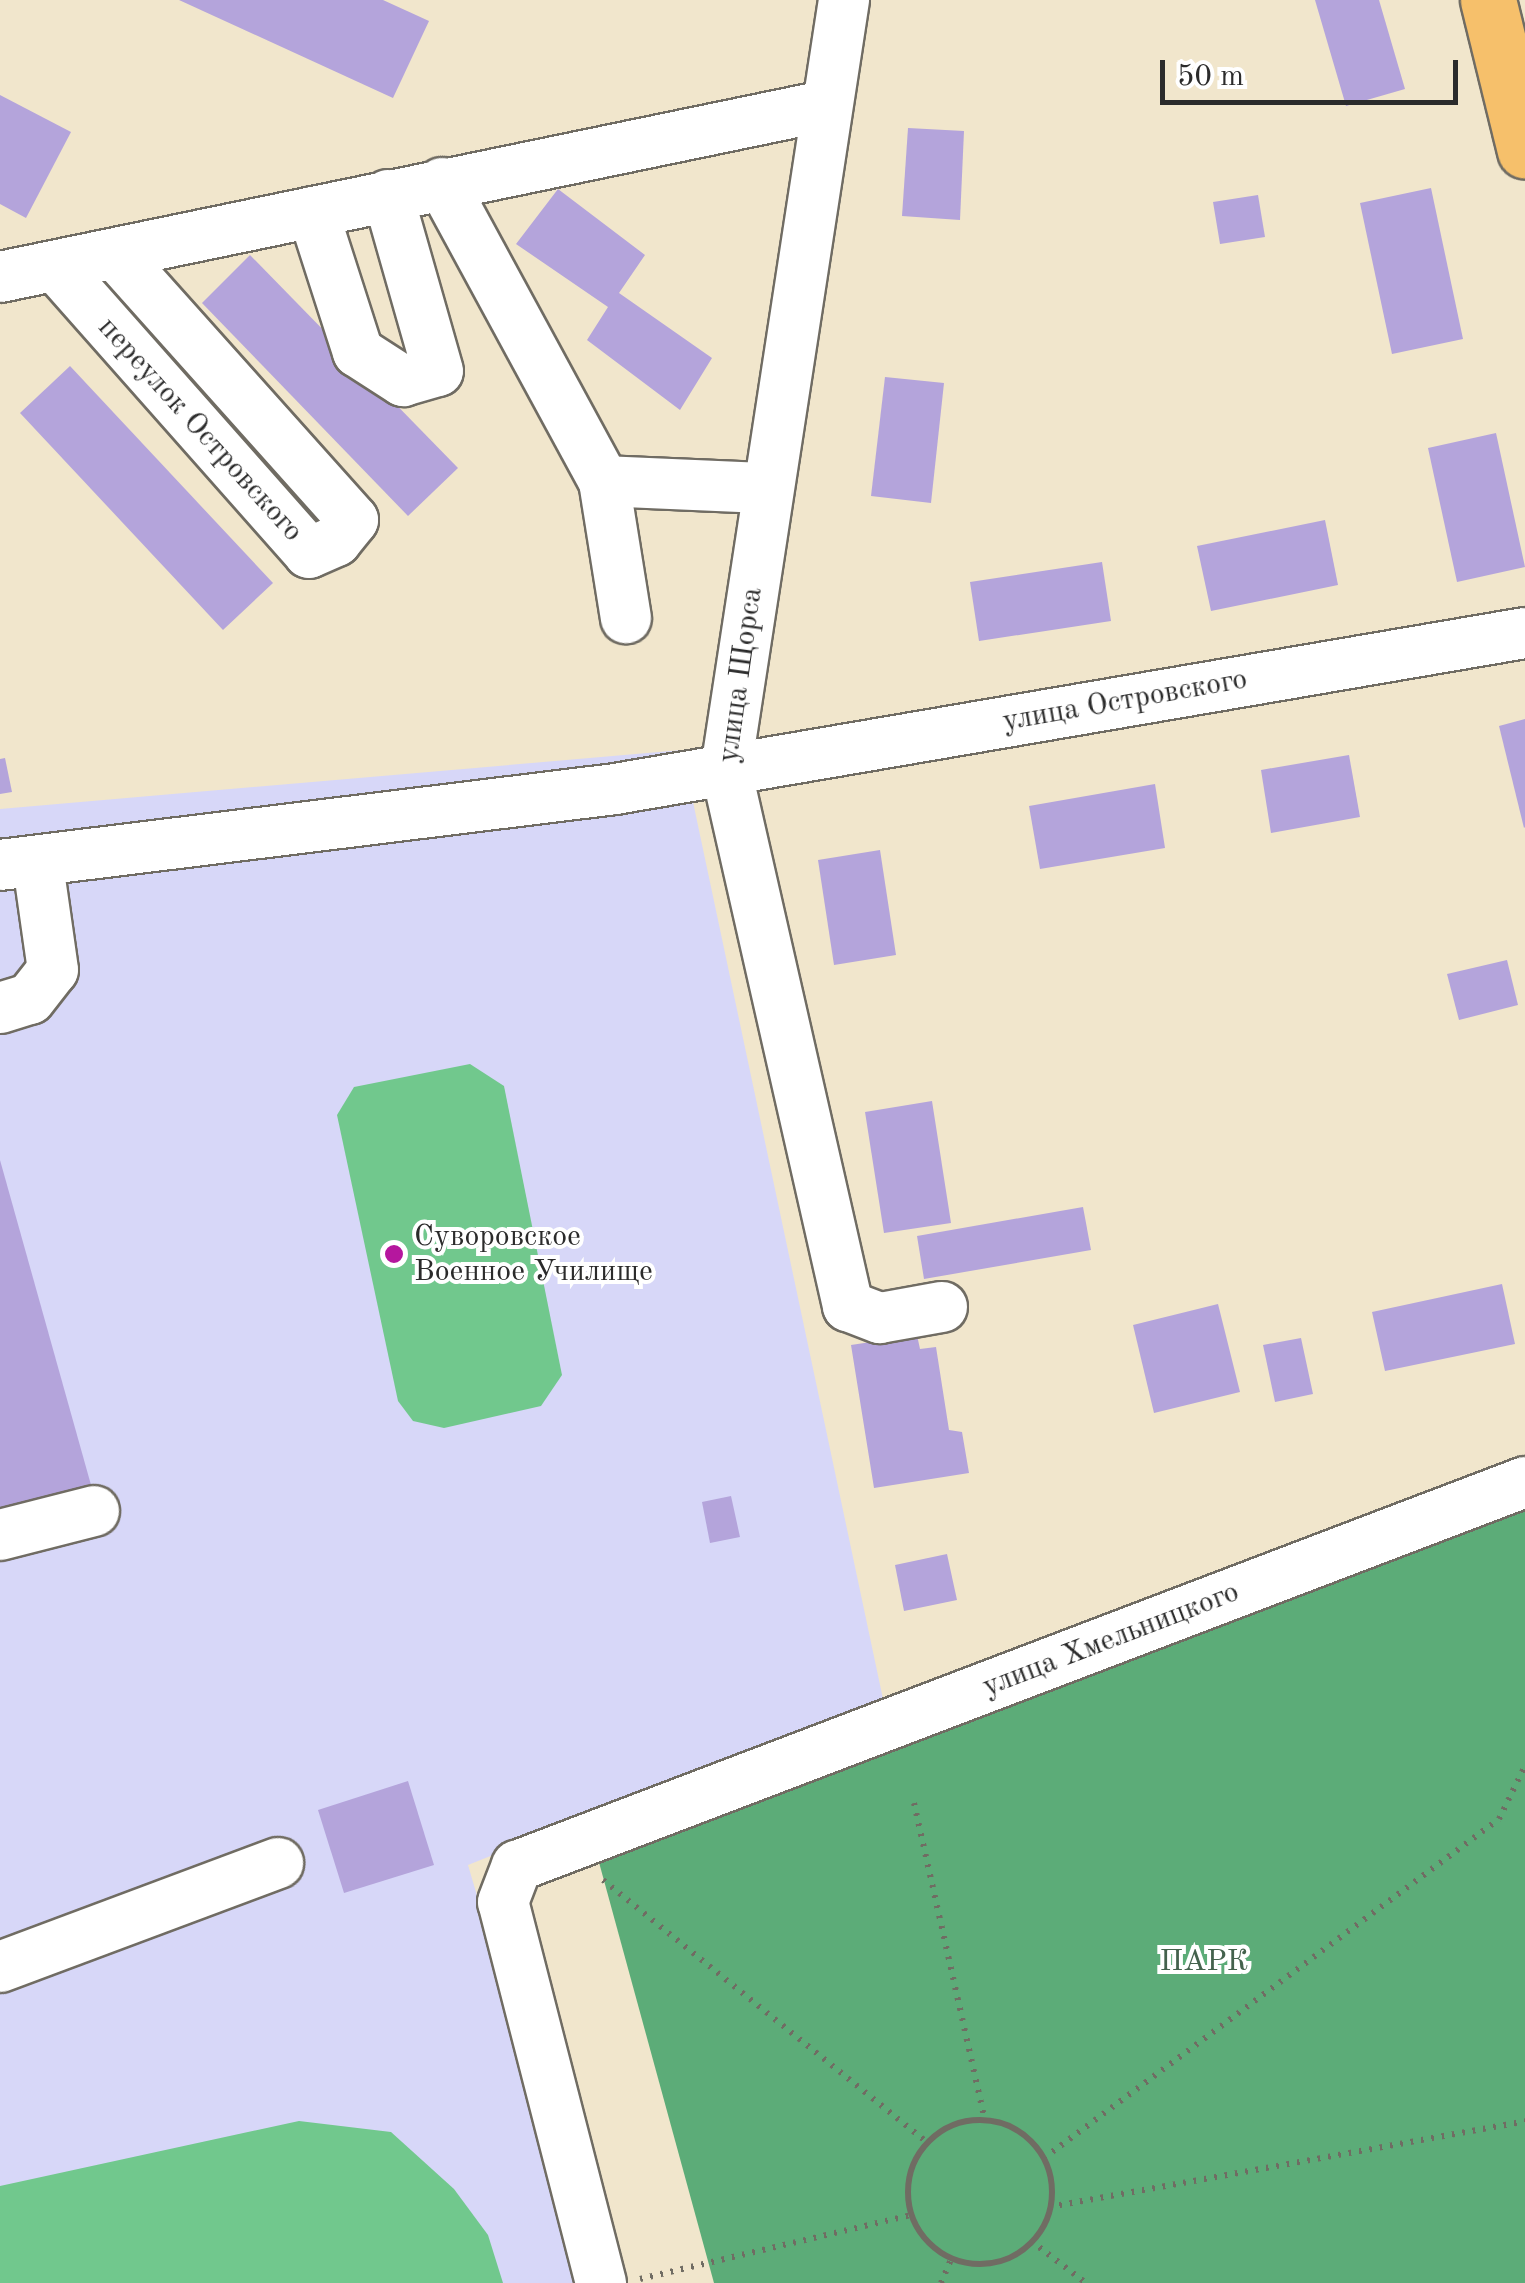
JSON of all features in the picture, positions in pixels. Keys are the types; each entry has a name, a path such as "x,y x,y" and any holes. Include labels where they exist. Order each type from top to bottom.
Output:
{"main road":[{"path":"1488,0 1525,151"}],"street":[{"name":"улица Щорса","path":"844,0 824,106 726,769 848,1306 880,1318 942,1307"},
{"path":"0,277 58,269 442,183 824,106"},
{"path":"442,183 604,480 626,618"},
{"path":"313,212 358,352 403,382 438,371 388,195"},
{"name":"переулок Островского","path":"58,269 309,554 336,541 353,520 117,256"},
{"path":"604,480 767,488"},
{"name":"улица Островского","path":"19,865 726,769 1525,634"},
{"path":"0,1008 30,999 53,970 19,865"},
{"name":"улица Хмельницкого","path":"611,2282 502,1902 517,1866 559,1844 698,1798 1525,1482"},
{"path":"0,1536 94,1511"},
{"path":"0,1968 278,1863"}],"path":[{"path":"1044,2158 1499,1818 1525,1766"},
{"path":"914,1803 985,2120"},
{"path":"559,1844 929,2144"},
{"path":"985,2120 1020,2131 1044,2158 1050,2207 1032,2241 988,2265 951,2260 912,2215 910,2178 929,2144 985,2120"},
{"path":"1050,2207 1525,2121"},
{"path":"611,2282 912,2215"},
{"path":"1032,2241 1086,2283"},
{"path":"941,2283 951,2260"}],"shaded area":[{"name":"Суворовское Военное Училище","path":"682,750 883,1699 468,1865 591,2283 0,2283 0,809"}],"green space":[{"path":"470,1064 504,1086 562,1375 541,1406 444,1428 413,1421 398,1401 337,1115 354,1087"},
{"name":"ПАРК","path":"1525,1492 1525,2283 714,2283 597,1855"},
{"path":"299,2121 391,2132 454,2189 488,2235 503,2283 0,2283 0,2186"}],"building":[{"path":"179,0 383,0 429,21 393,98"},
{"path":"1315,0 1379,0 1405,89 1346,106"},
{"path":"0,95 71,132 26,218 0,204"},
{"path":"908,128 964,131 960,220 902,216"},
{"path":"1431,188 1463,339 1392,354 1360,203"},
{"path":"558,189 645,255 619,293 712,358 680,410 587,340 608,307 516,244"},
{"path":"1258,195 1265,237 1220,244 1213,202"},
{"path":"250,255 458,468 408,516 202,303"},
{"path":"70,366 273,583 223,630 20,413"},
{"path":"885,377 944,383 931,503 871,496"},
{"path":"1496,433 1525,567 1457,582 1428,448"},
{"path":"1325,520 1338,585 1211,611 1197,546"},
{"path":"1102,562 1111,621 979,641 970,582"},
{"path":"1525,719 1525,827 1524,828 1499,726"},
{"path":"1349,755 1360,817 1271,833 1261,770"},
{"path":"5,758 12,792 0,794 0,759"},
{"path":"1155,784 1165,848 1040,869 1029,806"},
{"path":"880,850 896,955 834,965 818,860"},
{"path":"1507,960 1518,1005 1459,1020 1447,974"},
{"path":"932,1101 951,1223 884,1233 865,1112"},
{"path":"0,1160 91,1485 1,1511 0,1508"},
{"path":"1083,1207 1091,1250 924,1279 917,1236"},
{"path":"1502,1284 1515,1344 1385,1371 1372,1312"},
{"path":"1218,1304 1240,1392 1154,1413 1133,1325"},
{"path":"917,1335 920,1349 936,1347 949,1430 962,1432 969,1473 874,1488 851,1345"},
{"path":"1301,1338 1313,1394 1275,1402 1263,1345"},
{"path":"731,1496 740,1537 710,1543 702,1502"},
{"path":"947,1554 957,1600 904,1611 895,1565"},
{"path":"408,1781 434,1865 344,1893 318,1810"}],"place":[{"name":"Суворовское Военное Училище","path":"394,1254"}]}
